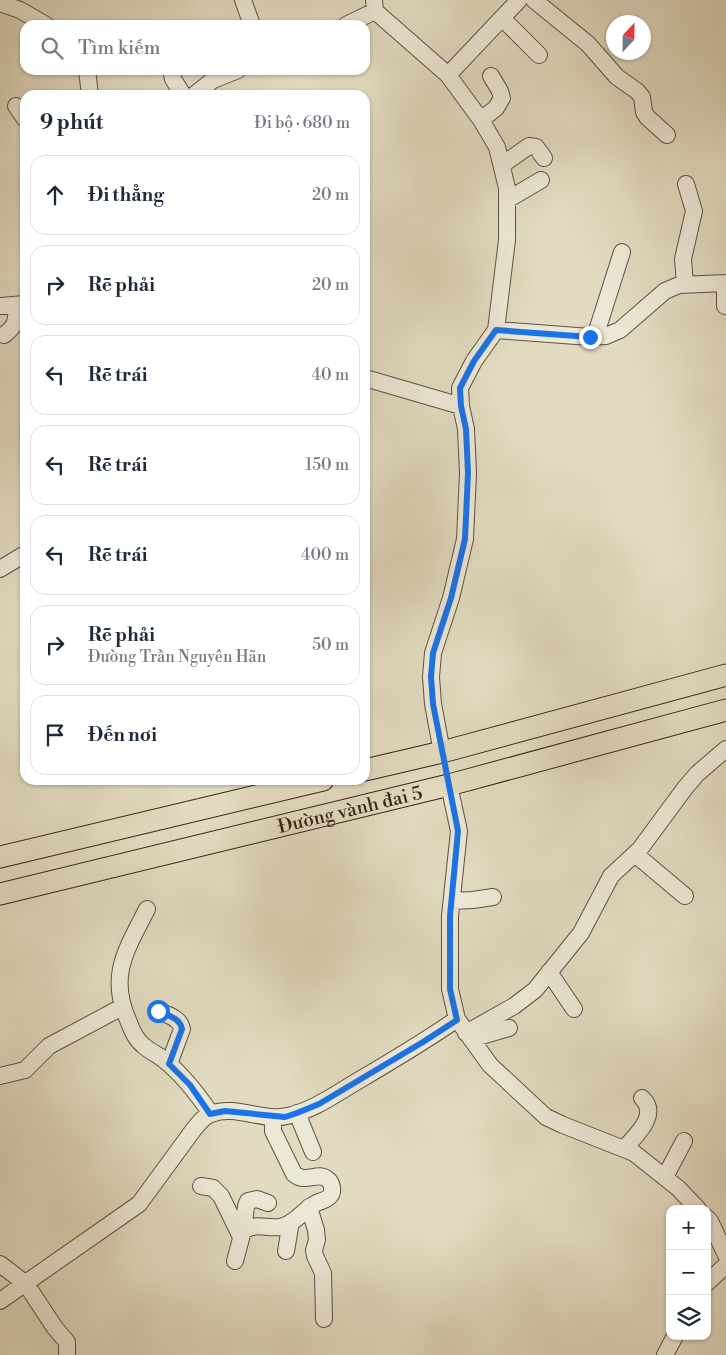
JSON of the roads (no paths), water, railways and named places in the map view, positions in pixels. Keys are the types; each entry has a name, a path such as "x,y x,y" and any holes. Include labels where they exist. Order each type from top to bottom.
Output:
{"main road":[{"name":"Đường vành đai 5","path":"370,769 442,752 726,675"},
{"name":"Đường vành đai 5","path":"0,894 449,785 726,710"},
{"path":"442,752 449,785"},
{"name":"Đường vành đai 5","path":"0,857 302,785"}],"street":[{"path":"243,0 250,20"},
{"path":"448,75 519,0"},
{"path":"534,0 588,44 617,77 637,91 642,97 644,112 647,117 667,136"},
{"path":"0,2 37,20"},
{"path":"353,20 374,5 448,75 481,120 497,146 507,188 508,240 496,330 474,361 460,388 461,406 466,429 468,473 465,539 451,598 433,653 431,677 433,704 442,752"},
{"path":"502,18 539,55"},
{"path":"88,75 89,90"},
{"path":"173,75 180,90"},
{"path":"199,90 213,80 226,75"},
{"path":"481,120 496,108 502,98 491,76"},
{"path":"502,165 529,146 536,147 544,158"},
{"path":"507,200 541,180"},
{"path":"685,284 683,259 694,211 686,184"},
{"path":"596,336 622,252"},
{"path":"496,330 606,336 620,330 665,291 685,284 726,283 724,306"},
{"path":"0,306 20,305"},
{"path":"4,335 14,328 20,308"},
{"path":"370,379 461,406"},
{"path":"0,569 20,557"},
{"path":"0,1302 139,1204 194,1129 210,1114 225,1111 285,1117 297,1113 327,1099 423,1042 465,1030 525,999 582,932 611,876 635,854 697,774 726,749"},
{"path":"449,785 458,831 452,901 450,989 465,1030 490,1065 546,1117 634,1153 665,1176 694,1205"},
{"path":"635,854 685,896"},
{"path":"452,901 493,897"},
{"path":"147,909 125,954 120,969 118,983 122,1007 138,1041 169,1064 190,1085 210,1114"},
{"path":"549,972 574,1009"},
{"path":"0,1076 25,1070 55,1042 122,1007"},
{"path":"158,1011 177,1020 182,1026 169,1064"},
{"path":"465,1030 509,1028"},
{"path":"624,1149 643,1126 650,1111 647,1103 642,1098"},
{"path":"297,1113 312,1152"},
{"path":"242,1234 250,1227 260,1225 279,1227 291,1222 309,1207 329,1197 332,1189 326,1177 320,1176 305,1179 299,1178 294,1174 273,1131 273,1117"},
{"path":"665,1176 684,1141"},
{"path":"201,1186 213,1188 222,1196 242,1234"},
{"path":"235,1261 248,1201 258,1199 268,1203"},
{"path":"309,1207 316,1230 315,1256 323,1273 324,1319"},
{"path":"286,1251 291,1222"},
{"path":"711,1223 726,1255"},
{"path":"0,1264 26,1284 55,1328 67,1342 67,1355"},
{"path":"711,1279 726,1264"},
{"path":"665,1355 673,1340"}]}
